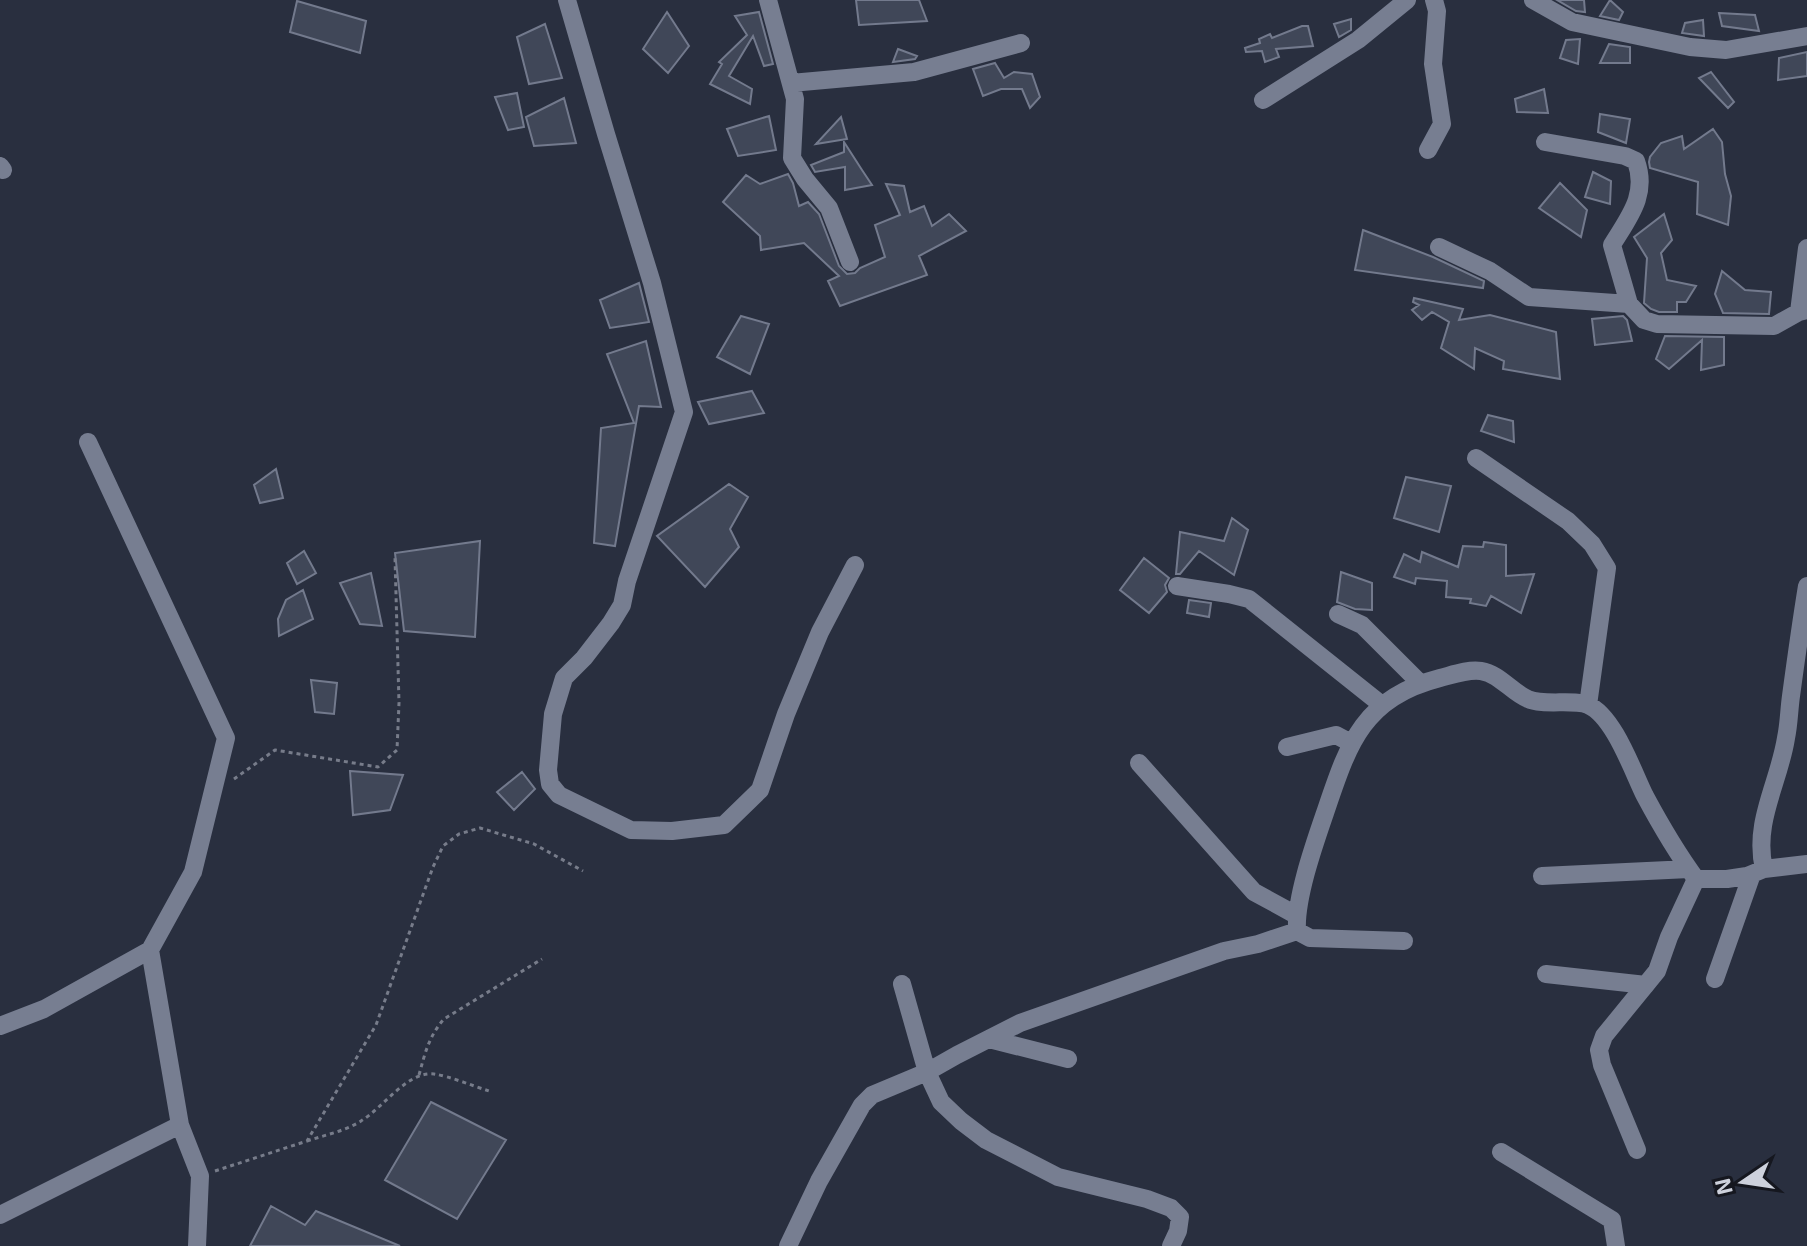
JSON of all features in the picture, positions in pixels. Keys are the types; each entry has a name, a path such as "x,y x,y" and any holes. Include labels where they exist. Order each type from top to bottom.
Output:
{"street":[{"path":"567,0 652,283 684,412 627,581 622,605 584,658 564,678 553,714 548,770 550,784 559,795 631,830 672,831 724,825 760,790 786,714 820,632 855,565"},
{"path":"768,0 795,99 792,158 829,208 850,262"},
{"path":"1263,100 1358,40 1407,0"},
{"path":"1428,150 1442,124 1433,64 1437,11 1434,0"},
{"path":"1533,0 1572,22 1690,47 1726,50 1807,36"},
{"path":"791,83 914,72 1021,43"},
{"path":"1545,142 1625,156 1636,161 1641,180 1635,208 1612,245 1629,304 1644,320 1672,325 1774,326 1803,311 1807,248"},
{"path":"1439,247 1490,271 1529,297 1629,304"},
{"path":"0,1026 44,1009 150,950 193,872 226,738 88,442"},
{"path":"1476,458 1568,521 1592,544 1607,568 1588,705"},
{"path":"1177,586 1249,599 1382,705"},
{"path":"1715,979 1758,872 1770,793 1786,739 1807,586"},
{"path":"1338,614 1362,625 1420,683"},
{"path":"788,1246 819,1181 862,1105 872,1095 927,1072 1020,1023 1224,951 1258,944 1296,923 1316,838 1351,743 1362,725 1382,705 1420,683 1481,671 1497,677 1530,701 1588,705 1604,718 1618,738 1646,798 1692,874"},
{"path":"1287,747 1336,735 1351,743"},
{"path":"1139,763 1254,892 1296,923 1310,938 1404,941"},
{"path":"1542,876 1692,874 1727,879 1807,864"},
{"path":"1637,1150 1602,1065 1599,1050 1604,1036 1657,971 1692,874"},
{"path":"150,950 180,1125 200,1176 197,1246"},
{"path":"1546,974 1646,985"},
{"path":"902,984 927,1072 941,1102 986,1140 1058,1177 1171,1208 1180,1217 1171,1246"},
{"path":"989,1039 1068,1059"},
{"path":"0,1215 180,1125"},
{"path":"1501,1152 1612,1220 1616,1246"}],"path":[{"path":"212,794 275,750 378,767 397,750 399,703 395,558"},
{"path":"307,1141 376,1025 443,846 459,834 480,828 534,844 583,871"},
{"path":"419,1075 427,1044 444,1019 542,959"},
{"path":"200,1176 359,1123 419,1075 434,1074 489,1091"}],"building":[{"path":"856,0 919,0 927,21 859,25"},
{"path":"1557,0 1584,0 1585,12 1576,11"},
{"path":"1610,0 1623,12 1619,20 1600,16"},
{"path":"297,1 366,21 360,53 290,32"},
{"path":"667,12 689,46 668,73 643,49"},
{"path":"759,12 773,64 764,66 753,36 729,76 752,89 750,104 710,84 722,64 719,62 747,35 735,16"},
{"path":"1719,13 1755,15 1759,31 1722,26"},
{"path":"1351,19 1351,30 1339,37 1334,24"},
{"path":"1703,20 1704,36 1682,33 1685,23"},
{"path":"545,24 562,78 529,84 517,37"},
{"path":"1308,26 1313,46 1276,49 1279,57 1265,62 1262,51 1246,52 1245,48 1260,43 1259,39 1270,34 1272,38"},
{"path":"1580,39 1578,64 1560,58 1566,40"},
{"path":"1609,44 1630,47 1630,63 1600,63"},
{"path":"898,49 917,56 915,59 893,62"},
{"path":"1807,52 1807,76 1778,80 1779,58"},
{"path":"995,63 1004,78 1014,72 1032,74 1040,97 1030,108 1022,89 1001,89 983,96 973,69"},
{"path":"1711,72 1734,102 1728,108 1699,78"},
{"path":"1544,89 1548,113 1517,112 1515,99"},
{"path":"517,93 524,127 508,130 495,97"},
{"path":"564,98 576,143 534,146 526,117"},
{"path":"1600,114 1630,119 1626,143 1598,132"},
{"path":"769,116 776,150 738,156 727,129"},
{"path":"841,117 847,139 816,144"},
{"path":"1713,129 1722,142 1731,196 1728,225 1697,214 1698,182 1650,168 1649,162 1661,143 1682,136 1684,149"},
{"path":"844,142 872,185 845,190 845,167 815,172 811,165 844,152"},
{"path":"1593,172 1611,181 1610,204 1585,197"},
{"path":"788,174 799,206 808,202 819,214 839,266 847,274 885,257 875,225 900,215 886,184 904,186 910,212 924,206 932,226 949,214 966,231 919,256 927,275 840,306 828,281 839,276 804,243 761,250 760,236 723,202 746,175 760,184"},
{"path":"1560,183 1587,210 1581,237 1539,208"},
{"path":"1664,214 1672,240 1661,253 1667,280 1696,286 1686,302 1677,302 1677,312 1659,312 1644,303 1647,258 1634,237"},
{"path":"1363,230 1484,281 1483,288 1355,270"},
{"path":"1722,271 1745,290 1771,292 1769,314 1723,313 1715,294"},
{"path":"639,283 649,322 610,328 600,300"},
{"path":"1414,298 1463,309 1459,320 1490,315 1556,332 1560,379 1503,369 1504,361 1475,348 1474,369 1441,348 1449,322 1432,312 1422,320 1412,310 1419,305 1413,302"},
{"path":"741,316 769,324 750,374 717,357"},
{"path":"1623,316 1627,320 1632,341 1595,345 1592,319"},
{"path":"1665,336 1724,337 1724,365 1701,370 1702,340 1669,369 1656,359"},
{"path":"646,341 661,407 639,406 615,546 594,543 601,428 634,423 607,354"},
{"path":"752,391 764,413 709,424 698,402"},
{"path":"1488,415 1513,421 1514,442 1481,431"},
{"path":"276,469 283,498 260,503 254,485"},
{"path":"1406,477 1451,486 1439,532 1394,518"},
{"path":"729,484 748,497 730,529 739,547 705,587 657,536"},
{"path":"1232,518 1248,530 1234,575 1199,551 1180,574 1176,574 1180,532 1224,541"},
{"path":"480,541 475,637 404,631 395,553"},
{"path":"1484,542 1506,545 1506,576 1534,574 1521,613 1491,596 1486,606 1470,603 1471,599 1446,597 1447,581 1416,578 1415,584 1394,577 1404,554 1420,562 1422,552 1458,567 1463,546 1483,547"},
{"path":"304,551 316,573 297,584 287,563"},
{"path":"1144,558 1169,578 1165,585 1167,592 1149,613 1120,590"},
{"path":"1341,572 1372,583 1372,610 1355,609 1337,602"},
{"path":"371,573 382,626 360,624 340,583"},
{"path":"303,590 313,619 279,636 278,619 286,600"},
{"path":"1189,600 1211,603 1209,617 1187,613"},
{"path":"311,680 337,683 334,714 315,712"},
{"path":"350,771 403,775 390,810 353,815"},
{"path":"522,772 535,789 514,810 497,792"},
{"path":"431,1102 506,1140 457,1219 385,1180"},
{"path":"271,1206 305,1225 316,1211 400,1246 250,1246"}]}
